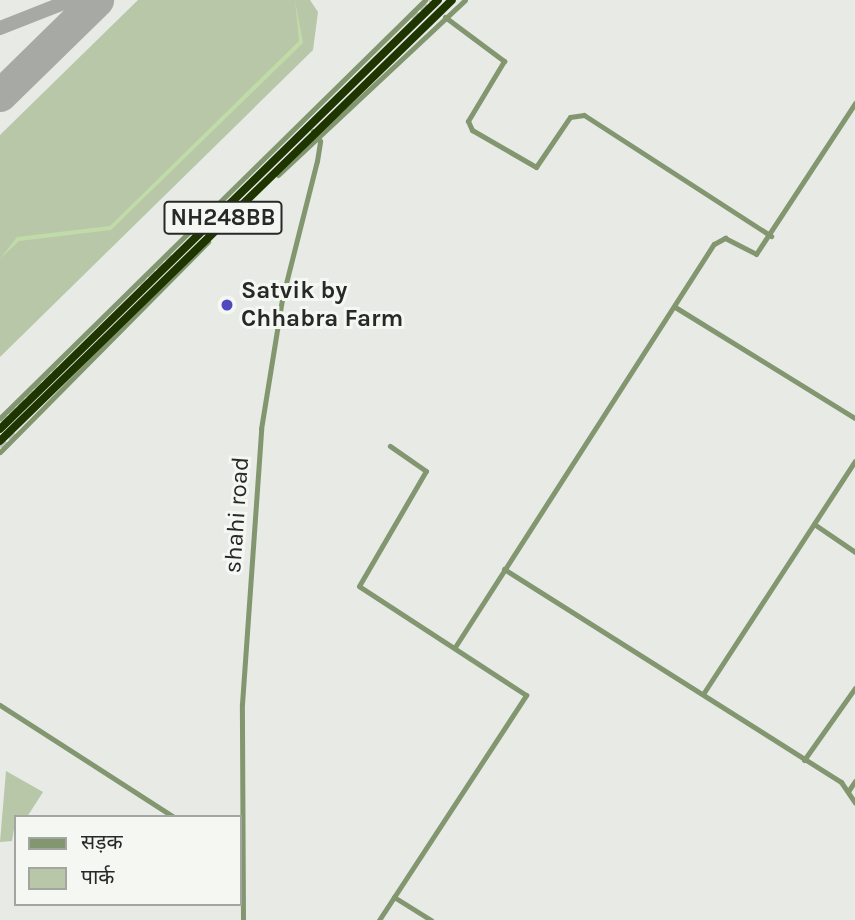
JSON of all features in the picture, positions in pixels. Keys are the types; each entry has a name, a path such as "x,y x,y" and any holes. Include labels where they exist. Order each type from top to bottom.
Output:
{"highway":[{"name":"NH248BB","path":"0,429 307,124 438,0"},
{"name":"NH248BB","path":"0,441 452,0"}],"street":[{"path":"0,418 425,0"},
{"path":"0,452 316,134 465,0"},
{"path":"445,17 503,61 468,121 472,130 536,167 570,117 580,114 771,236"},
{"path":"455,647 631,365 675,307 718,240 754,255 771,236 855,103"},
{"path":"307,124 316,134"},
{"name":"shahi road","path":"241,815 242,704 261,429 316,134"},
{"path":"675,307 855,418"},
{"path":"379,920 526,697 358,583 427,469 390,446"},
{"path":"703,694 855,461"},
{"path":"814,524 855,552"},
{"path":"505,569 849,790 855,803"},
{"path":"804,760 855,688"},
{"path":"0,705 171,815"},
{"path":"849,790 855,781"},
{"path":"394,897 431,920"},
{"name":"shahi road","path":"242,900 243,920"}],"green space":[{"path":"138,0 310,0 318,12 313,50 0,357 0,135"},
{"path":"6,771 43,792 28,815 14,815 12,841 0,842"}],"shaded area":[{"path":"295,0 303,43 111,230 19,241 0,259 17,237 110,226 299,41"}],"taxiway":[{"path":"0,28 71,0"}],"runway":[{"path":"0,95 97,0"}],"tunnel":[{"path":"411,17 429,0"},
{"path":"141,286 170,254"},
{"path":"0,421 57,368"},
{"path":"0,447 16,433"}],"place":[{"name":"Satvik by Chhabra Farm","path":"227,305"}]}
